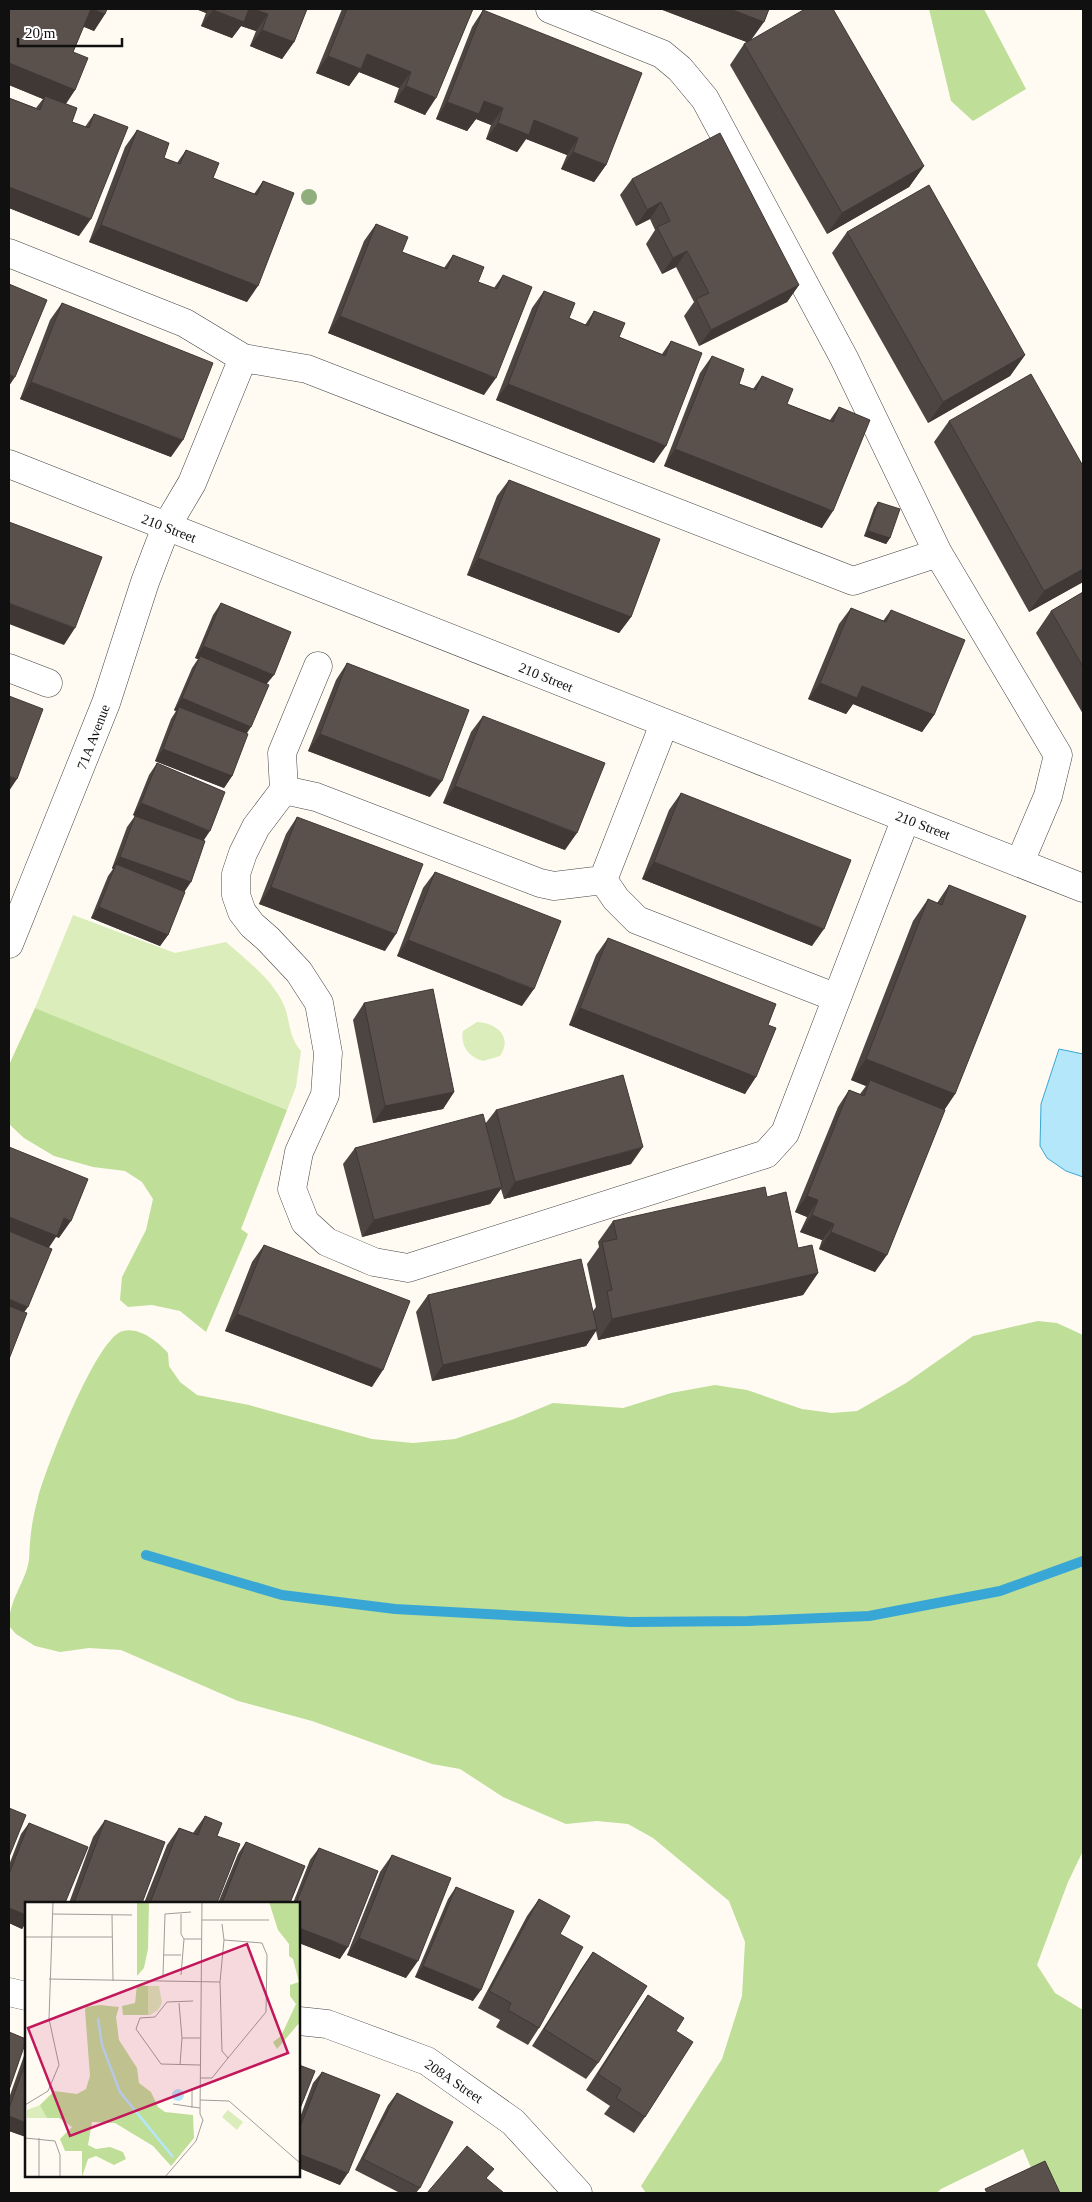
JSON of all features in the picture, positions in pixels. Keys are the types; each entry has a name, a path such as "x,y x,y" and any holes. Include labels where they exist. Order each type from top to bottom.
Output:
{"street":[{"path":"550,9 662,54 680,69 705,99 844,358 938,553 1058,755 1048,796 1020,862"},
{"path":"9,253 184,323 243,358 307,370 852,581 938,553"},
{"name":"71A Avenue","path":"9,944 106,703 145,582 166,528 192,483 243,358"},
{"name":"210 Street","path":"9,464 166,528 1083,888"},
{"path":"318,666 282,753 284,790 256,827 243,853 236,874 236,895 242,912 252,926 268,938 299,972 319,1004 328,1053 325,1095 299,1152 292,1189 305,1222 327,1242 374,1262 408,1268 766,1154 785,1133 906,818"},
{"path":"9,668 48,683"},
{"path":"603,880 664,724"},
{"path":"284,790 316,797 540,884 554,886 603,880"},
{"path":"603,880 616,899 637,920 837,998"},
{"path":"9,1992 25,1996"},
{"name":"208A Street","path":"300,2022 327,2024 428,2061 513,2122 578,2193"}],"green space":[{"path":"929,9 984,9 1026,89 973,121 951,101"},
{"path":"73,915 175,953 226,942 249,962 277,992 285,1007 293,1039 301,1051 296,1087 287,1110 35,1008"},
{"path":"35,1008 287,1110 241,1229 248,1234 206,1332 180,1311 152,1305 128,1307 120,1300 122,1277 146,1230 153,1199 142,1182 125,1171 93,1167 54,1156 24,1138 9,1124 9,1065"},
{"path":"477,1022 491,1025 501,1032 505,1043 500,1056 483,1061 470,1054 464,1046 463,1031"},
{"path":"1038,1321 1057,1323 1083,1335 1083,1851 1068,1882 1037,1965 1055,1993 1083,2010 1083,2193 1042,2193 1023,2149 941,2189 937,2193 646,2193 641,2186 722,2059 742,1996 745,1942 729,1901 653,1838 628,1824 597,1821 566,1824 503,1797 460,1769 432,1764 312,1721 238,1701 121,1650 89,1648 60,1652 35,1646 16,1634 9,1626 13,1601 28,1565 31,1532 38,1498 61,1434 73,1406 100,1355 112,1338 123,1331 129,1330 142,1333 159,1344 168,1353 169,1366 180,1382 197,1395 249,1405 372,1439 413,1443 455,1439 514,1419 553,1403 623,1408 671,1393 715,1385 747,1390 802,1409 832,1413 857,1411 906,1383 973,1336"}],"water":[{"path":"1059,1049 1083,1054 1083,1177 1066,1171 1047,1158 1040,1146 1041,1104"}],"building":[{"path":"9,9 91,9 73,52 88,58 75,90 9,63"},
{"path":"93,9 107,9 105,14"},
{"path":"213,9 249,9 244,22"},
{"path":"253,9 307,9 294,42 262,30 268,14"},
{"path":"347,9 473,9 436,98 406,86 411,72 367,54 361,69 328,56"},
{"path":"730,9 769,9 764,22"},
{"path":"805,9 833,9 924,166 842,213 744,44"},
{"path":"483,10 642,73 606,165 573,152 578,138 534,120 529,135 498,123 503,108 484,101 479,114 447,102"},
{"path":"45,96 77,108 72,122 89,128 94,114 128,127 91,219 9,187 9,98 40,110"},
{"path":"137,130 169,143 164,158 180,164 186,150 219,163 213,178 257,195 263,181 294,193 258,286 101,225"},
{"path":"720,133 799,285 711,330 696,299 709,293 687,251 673,258 657,227 670,221 661,202 647,210 632,179"},
{"path":"929,185 1025,355 943,402 847,232"},
{"path":"376,224 408,237 402,252 447,269 453,255 484,267 478,282 497,289 503,275 532,287 496,378 340,316"},
{"path":"9,284 47,300 15,377 9,374"},
{"path":"544,291 575,303 569,318 588,326 594,311 625,323 619,337 665,356 671,341 702,353 666,446 508,384"},
{"path":"62,303 213,363 183,440 31,382"},
{"path":"712,356 744,369 739,384 756,390 762,376 793,389 787,404 833,422 839,407 870,420 833,511 675,449"},
{"path":"1031,374 1083,466 1083,569 1044,591 949,421"},
{"path":"509,480 660,539 631,617 478,558"},
{"path":"878,502 900,509 890,538 868,531"},
{"path":"9,522 102,557 75,628 9,603"},
{"path":"1083,592 1083,667 1051,611"},
{"path":"221,603 291,632 274,675 203,646"},
{"path":"851,608 886,622 891,610 965,640 934,715 862,686 857,698 820,683"},
{"path":"200,656 269,685 251,727 182,698"},
{"path":"347,663 469,710 442,781 320,734"},
{"path":"9,696 43,709 17,779 9,776"},
{"path":"179,707 248,734 232,776 163,749"},
{"path":"483,716 605,763 577,833 455,786"},
{"path":"157,763 225,792 210,831 141,803"},
{"path":"681,793 851,860 824,929 654,862"},
{"path":"135,816 205,841 191,882 120,857"},
{"path":"297,817 423,864 396,934 271,887"},
{"path":"116,864 185,892 168,935 99,907"},
{"path":"435,872 561,921 534,989 408,940"},
{"path":"949,885 1026,916 955,1094 866,1059 928,899 942,905"},
{"path":"608,938 776,1004 768,1025 776,1028 756,1077 580,1008"},
{"path":"433,989 454,1092 385,1106 364,1003"},
{"path":"623,1075 643,1147 515,1182 496,1110"},
{"path":"870,1080 945,1110 887,1255 831,1232 834,1224 812,1215 818,1200 807,1196 849,1090 864,1096"},
{"path":"483,1114 502,1187 374,1220 355,1148"},
{"path":"9,1147 88,1179 71,1221 64,1218 57,1236 9,1217"},
{"path":"765,1187 767,1197 786,1192 798,1248 812,1245 818,1273 612,1319 607,1291 612,1290 602,1242 617,1239 613,1221"},
{"path":"9,1231 52,1249 28,1307 9,1299"},
{"path":"264,1245 410,1301 383,1370 237,1314"},
{"path":"581,1259 597,1329 443,1365 428,1295"},
{"path":"9,1306 27,1313 9,1359"},
{"path":"9,1808 26,1815 9,1857"},
{"path":"205,1816 222,1823 217,1836 240,1844 217,1902 150,1902 179,1828 198,1835"},
{"path":"105,1820 165,1842 142,1902 74,1902"},
{"path":"29,1823 88,1847 65,1902 25,1902 25,1915 9,1908 9,1874"},
{"path":"246,1842 305,1866 290,1902 222,1902"},
{"path":"319,1848 378,1871 348,1947 300,1928 300,1902 296,1902"},
{"path":"392,1855 451,1878 418,1961 359,1938"},
{"path":"456,1887 514,1911 481,1990 423,1966"},
{"path":"539,1899 570,1916 560,1934 583,1947 539,2028 508,2010 511,2003 489,1991"},
{"path":"593,1952 647,1986 598,2063 544,2029"},
{"path":"648,1995 684,2018 676,2031 693,2042 645,2117 616,2098 621,2089 598,2074"},
{"path":"9,2032 25,2039 25,2044 9,2090"},
{"path":"25,2064 25,2123 9,2116 9,2108"},
{"path":"300,2065 315,2071 300,2108"},
{"path":"322,2072 380,2095 348,2173 300,2154 300,2127"},
{"path":"397,2093 453,2122 420,2188 363,2159"},
{"path":"467,2146 494,2169 486,2178 504,2193 427,2193"},
{"path":"1045,2161 1060,2193 987,2193 985,2189"}],"waterway":[{"path":"146,1555 282,1595 395,1609 630,1622 748,1621 869,1616 1000,1591 1083,1561"}]}
